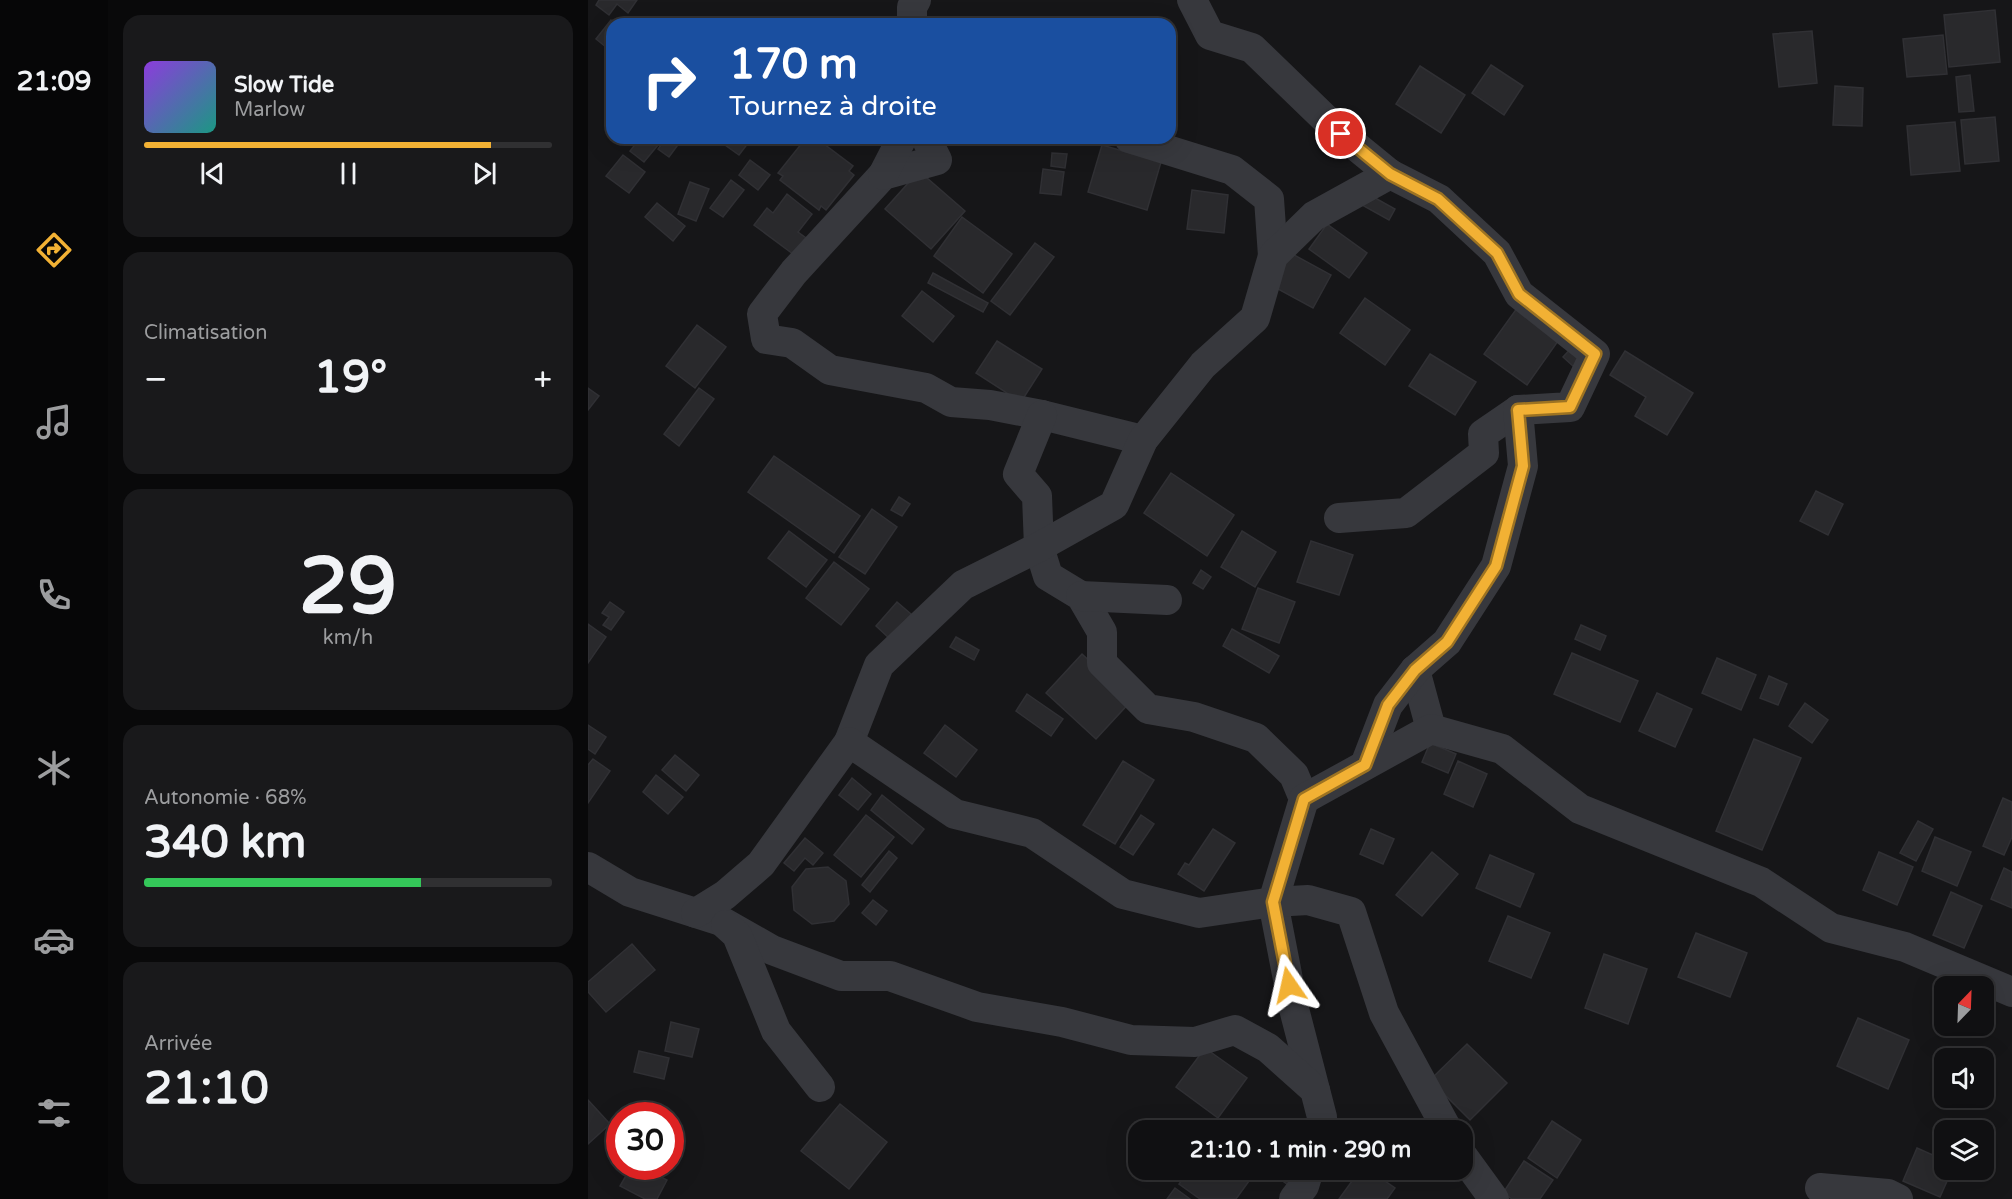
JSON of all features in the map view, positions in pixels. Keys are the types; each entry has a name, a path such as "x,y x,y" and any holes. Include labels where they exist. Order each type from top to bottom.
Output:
{"street":[{"path":"912,18 912,7 916,0"},
{"path":"1192,0 1210,35 1252,48 1341,134 1390,174 1438,199 1497,253 1519,294 1595,354 1570,407 1518,410 1483,434 1484,453"},
{"path":"899,144 883,175 794,272 762,314 766,339 792,343 830,370 926,388 951,402 990,405 1042,415 1143,440"},
{"path":"883,175 938,160 929,144"},
{"path":"709,917 725,895 761,864 849,742 879,666 963,585 1039,547 1113,505 1143,440 1203,364 1255,318 1273,256 1269,199 1232,170 1148,144"},
{"path":"1273,256 1314,216 1390,174"},
{"path":"1365,765 1388,705 1415,670 1447,642 1496,566 1523,466 1518,410"},
{"path":"1042,415 1018,474 1037,496 1039,547 1048,576 1081,596 1102,632 1102,663 1148,709 1194,717 1256,738 1294,774 1304,799 1273,902 1293,1005 1322,1120"},
{"path":"1484,453 1523,466"},
{"path":"1339,518 1406,513 1484,453"},
{"path":"1081,596 1167,600"},
{"path":"1415,670 1431,729"},
{"path":"1304,799 1431,729 1502,749 1580,809 1761,882 1831,928 1905,947 2012,992"},
{"path":"849,742 955,814 1032,833 1123,894 1199,913 1273,902 1308,900 1351,912 1384,1013 1442,1120"},
{"path":"588,867 630,892 709,917 772,950 841,976 890,976 977,1007 1062,1022 1131,1040 1195,1042 1235,1030 1268,1048 1315,1090"},
{"path":"709,917 736,935 776,1031 820,1087"},
{"path":"1473,1170 1494,1199"},
{"path":"1294,1199 1306,1180"},
{"path":"1820,1188 1888,1194 1898,1199"}],"building":[{"path":"599,0 637,0 628,13 617,4 609,15 596,5"},
{"path":"1995,10 2000,62 1949,67 1944,15"},
{"path":"606,26 606,47 596,39"},
{"path":"1812,31 1817,83 1779,87 1773,34"},
{"path":"1943,35 1947,74 1907,77 1903,39"},
{"path":"1491,65 1523,86 1504,115 1472,93"},
{"path":"1420,66 1465,95 1441,133 1396,104"},
{"path":"1970,75 1974,111 1959,112 1956,77"},
{"path":"1835,86 1863,88 1862,126 1833,125"},
{"path":"1995,117 1999,161 1965,164 1961,120"},
{"path":"1955,122 1960,171 1911,175 1907,126"},
{"path":"635,144 658,145 644,162 630,151"},
{"path":"662,144 679,144 669,157 658,149"},
{"path":"724,144 747,144 739,155"},
{"path":"801,144 824,144 853,166 849,171 854,175 826,210 821,206 819,210 780,180 783,176 778,173"},
{"path":"1102,145 1161,162 1147,210 1088,192"},
{"path":"1052,153 1067,154 1065,168 1051,166"},
{"path":"623,155 645,172 629,193 606,176"},
{"path":"750,160 770,175 758,190 739,175"},
{"path":"1043,169 1064,172 1061,195 1040,193"},
{"path":"919,171 965,211 931,249 885,209"},
{"path":"731,180 744,190 723,217 710,208"},
{"path":"690,182 709,189 696,221 678,214"},
{"path":"1192,190 1228,195 1224,233 1187,229"},
{"path":"787,194 812,214 798,232 806,238 793,254 754,225 767,208 773,213"},
{"path":"1368,194 1395,209 1389,220 1362,205"},
{"path":"657,203 685,226 673,241 645,217"},
{"path":"962,217 1012,254 983,293 934,256"},
{"path":"1327,224 1367,253 1349,278 1309,249"},
{"path":"1035,243 1054,257 1010,315 991,301"},
{"path":"1285,250 1331,275 1313,308 1267,283"},
{"path":"933,273 988,303 983,312 928,283"},
{"path":"922,291 954,316 933,342 902,316"},
{"path":"1365,298 1410,330 1385,365 1340,333"},
{"path":"1520,304 1563,334 1527,385 1484,354"},
{"path":"697,325 726,347 695,388 666,366"},
{"path":"997,341 1042,369 1021,402 976,373"},
{"path":"1575,344 1586,354 1574,367 1563,357"},
{"path":"1625,351 1693,393 1667,435 1635,416 1646,397 1610,375"},
{"path":"1430,354 1476,382 1455,415 1409,386"},
{"path":"588,388 599,396 588,410"},
{"path":"699,388 714,399 679,446 664,434"},
{"path":"774,456 860,516 834,553 748,492"},
{"path":"1171,473 1234,515 1207,556 1144,513"},
{"path":"1816,491 1843,504 1828,535 1800,521"},
{"path":"899,497 910,504 902,516 891,510"},
{"path":"872,509 897,527 865,574 839,557"},
{"path":"789,531 827,560 806,587 768,558"},
{"path":"1242,531 1276,552 1255,587 1221,567"},
{"path":"1311,541 1353,555 1339,595 1297,582"},
{"path":"834,562 869,589 841,625 806,598"},
{"path":"1201,570 1211,577 1203,589 1193,583"},
{"path":"1258,588 1295,602 1279,643 1242,629"},
{"path":"610,602 624,612 611,630 603,625 609,617 602,613"},
{"path":"897,602 911,614 890,639 876,626"},
{"path":"588,624 606,637 588,663"},
{"path":"1581,625 1606,636 1600,650 1575,639"},
{"path":"1232,629 1279,656 1269,673 1223,646"},
{"path":"956,637 979,650 974,660 950,647"},
{"path":"1572,653 1638,681 1620,722 1554,694"},
{"path":"1082,654 1132,700 1096,739 1046,693"},
{"path":"1717,658 1756,675 1741,710 1702,693"},
{"path":"1769,676 1787,684 1778,705 1760,698"},
{"path":"1657,693 1692,709 1675,747 1639,731"},
{"path":"1027,694 1063,719 1051,736 1016,711"},
{"path":"1805,703 1828,720 1812,743 1789,726"},
{"path":"588,725 606,737 595,754 588,749"},
{"path":"945,725 977,750 956,777 924,753"},
{"path":"1754,739 1801,758 1762,850 1716,831"},
{"path":"1430,743 1456,754 1448,773 1422,762"},
{"path":"675,755 699,775 686,791 662,770"},
{"path":"593,759 610,771 588,803 588,765"},
{"path":"1123,761 1154,780 1115,844 1083,825"},
{"path":"1458,761 1487,774 1473,807 1444,794"},
{"path":"656,775 683,797 668,814 643,792"},
{"path":"852,778 871,794 858,810 839,795"},
{"path":"882,795 924,829 912,844 871,810"},
{"path":"2003,798 2012,802 2012,837 2004,855 1983,846"},
{"path":"866,815 894,837 861,877 834,855"},
{"path":"1141,815 1154,824 1133,855 1120,847"},
{"path":"1918,821 1933,829 1916,861 1900,853"},
{"path":"1213,829 1235,843 1204,891 1178,874 1185,863 1189,865"},
{"path":"1371,829 1394,839 1383,864 1360,854"},
{"path":"1935,837 1971,852 1957,886 1922,871"},
{"path":"805,838 823,853 813,865 805,858 794,871 784,863"},
{"path":"889,851 897,858 870,892 862,885"},
{"path":"1432,852 1458,874 1422,916 1396,895"},
{"path":"1879,852 1913,867 1897,905 1863,890"},
{"path":"1490,855 1534,874 1520,907 1476,888"},
{"path":"828,867 846,881 849,904 834,921 812,924 794,910 792,887 806,869"},
{"path":"2004,868 2012,872 2012,908 1991,899"},
{"path":"1951,892 1982,906 1964,948 1933,935"},
{"path":"873,900 887,911 876,925 862,913"},
{"path":"1508,916 1550,933 1531,978 1489,961"},
{"path":"1696,933 1747,953 1730,997 1678,977"},
{"path":"632,944 655,970 606,1012 588,992 588,982"},
{"path":"1604,954 1647,969 1628,1024 1585,1008"},
{"path":"1858,1018 1909,1040 1888,1089 1837,1066"},
{"path":"671,1022 699,1029 692,1057 665,1051"},
{"path":"1467,1044 1507,1083 1470,1120 1430,1080"},
{"path":"1205,1048 1247,1078 1218,1118 1176,1087"},
{"path":"639,1051 669,1058 664,1079 634,1072"},
{"path":"588,1100 606,1120 606,1128 588,1144"},
{"path":"840,1104 887,1142 849,1189 801,1151"},
{"path":"1552,1121 1581,1140 1557,1178 1528,1158"},
{"path":"1917,1148 1934,1156 1934,1180 1948,1180 1940,1197 1903,1181"},
{"path":"1524,1161 1553,1180 1540,1199 1512,1199 1503,1193"},
{"path":"623,1180 667,1180 657,1199 645,1199 620,1186"},
{"path":"1182,1180 1250,1180 1236,1199 1200,1199 1179,1184"},
{"path":"1281,1180 1298,1180 1292,1188"},
{"path":"1353,1180 1383,1180 1395,1188 1387,1199 1339,1199"},
{"path":"1175,1188 1190,1199 1167,1199"}],"route":[{"path":"1289,985 1273,902 1304,799 1365,765 1388,705 1415,670 1447,642 1496,566 1523,466 1518,410 1570,407 1595,354 1519,294 1497,253 1438,199 1390,174 1341,134"}]}
